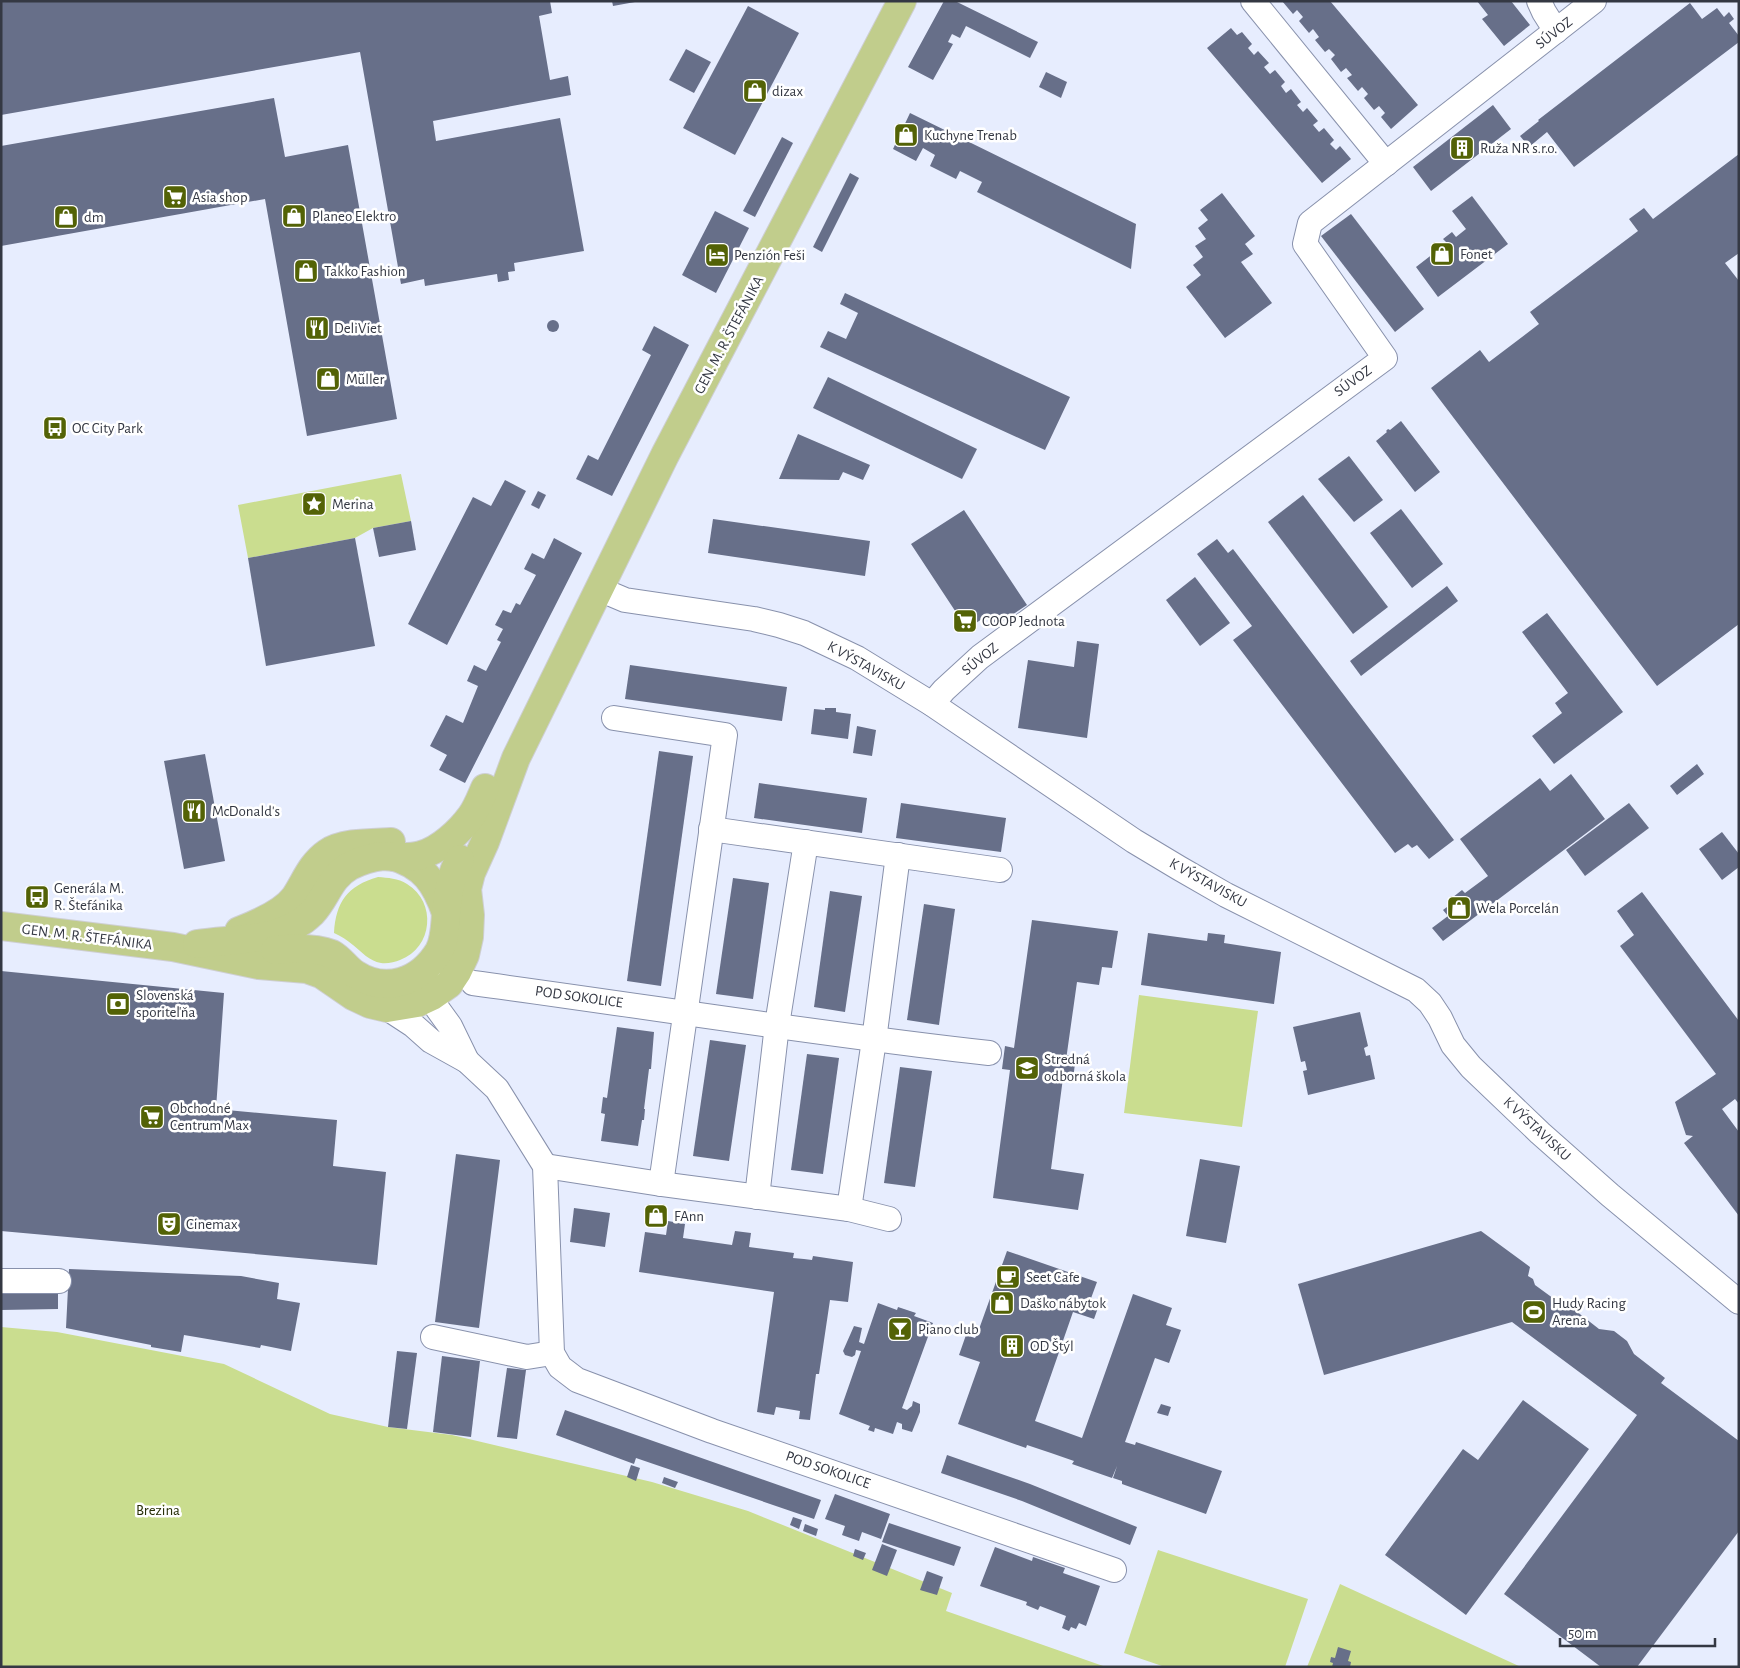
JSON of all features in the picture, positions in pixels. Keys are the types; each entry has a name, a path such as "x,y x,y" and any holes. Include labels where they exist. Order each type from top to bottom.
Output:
{"main road":[{"name":"GEN. M. R. ŠTEFÁNIKA","path":"1,926 173,947 320,951 333,955 352,972 367,981 385,985 403,982 430,964 440,949 445,931 450,883 459,862 491,799 516,758 665,456 902,1"},
{"name":"GEN. M. R. ŠTEFÁNIKA","path":"221,948 268,918 294,898 314,865 328,852 352,844 410,841 429,834 491,799"},
{"name":"GEN. M. R. ŠTEFÁNIKA","path":"221,948 285,932 313,912 334,879 349,867 364,860 384,856 399,858 420,856 433,850 453,835 491,799"},
{"name":"GEN. M. R. ŠTEFÁNIKA","path":"221,948 259,965 307,969 321,974 362,1001 387,1008 417,1003 451,987 465,955 469,937 470,915 467,889 491,799"},
{"path":"352,844 399,858"},
{"name":"GEN. M. R. ŠTEFÁNIKA","path":"399,858 419,868 431,880 439,892 446,913"},
{"name":"GEN. M. R. ŠTEFÁNIKA","path":"313,912 320,951 328,969 339,986"}],"street":[{"path":"1253,1 1386,164"},
{"path":"1539,1 1556,31"},
{"name":"SÚVOZ","path":"932,704 944,690 980,657 1385,358 1305,244 1310,223 1594,1"},
{"name":"K VÝSTAVISKU","path":"599,589 625,600 754,619 804,633 857,658 932,704 1134,841 1178,868 1235,900 1416,990 1430,1003 1454,1045 1471,1067 1610,1196 1739,1302"},
{"path":"614,718 725,735 661,1184"},
{"path":"711,829 1000,870"},
{"path":"757,1197 777,1025 806,842"},
{"path":"849,1209 874,1040 898,855"},
{"path":"430,964 451,987 450,1026 467,1061"},
{"name":"POD SOKOLICE","path":"451,987 685,1012 874,1040 989,1053"},
{"path":"387,1008 413,1026 431,1042 467,1061 497,1089 545,1166 552,1353 527,1356 433,1337"},
{"path":"545,1166 661,1184 849,1209 889,1218"},
{"path":"1,1281 59,1281"},
{"name":"POD SOKOLICE","path":"552,1353 560,1366 578,1380 712,1430 1114,1570"}],"green space":[{"path":"401,474 411,521 373,528 355,538 248,558 238,505"},
{"path":"378,877 397,879 407,884 417,892 427,913 425,935 419,946 411,954 400,960 388,963 373,960 334,933 337,912 345,897 358,885"},
{"path":"1139,995 1258,1011 1242,1127 1124,1113"},
{"name":"Brezina","path":"1,1327 57,1332 224,1364 330,1414 388,1427 452,1435 652,1482 748,1511 952,1593 946,1611 1106,1667 1,1667"},
{"path":"1158,1550 1308,1599 1285,1667 1165,1667 1124,1653"},
{"path":"1340,1584 1521,1667 1307,1667"}],"building":[{"path":"1,1 550,1 552,13 539,16 550,80 568,76 571,95 433,121 436,141 560,118 584,251 514,263 515,271 508,272 509,280 498,282 497,274 425,286 424,279 401,284 360,52 1,115"},
{"path":"612,1 635,1 635,2 613,6"},
{"path":"944,1 955,1 1038,42 1030,58 966,26 960,38 952,34 948,42 953,44 933,80 908,67"},
{"path":"1282,1 1330,1 1418,105 1391,129 1381,117 1385,113 1379,106 1374,110 1364,98 1368,94 1362,87 1358,91 1347,78 1352,75 1346,68 1341,72 1331,59 1335,55 1329,49 1325,52 1315,40 1319,37 1313,29 1309,33 1299,21 1303,17 1297,10 1293,14"},
{"path":"1477,1 1511,1 1530,25 1504,46 1482,19 1488,15"},
{"path":"1690,3 1702,19 1717,8 1724,17 1729,12 1734,19 1729,23 1739,36 1739,42 1574,167 1547,132 1529,147 1520,136 1538,120"},
{"path":"748,6 799,33 735,155 683,128"},
{"path":"1231,28 1237,35 1242,32 1252,44 1248,48 1254,55 1258,51 1269,63 1264,67 1270,74 1275,70 1285,82 1281,86 1286,93 1291,89 1301,102 1297,105 1303,112 1307,108 1318,121 1313,125 1319,132 1324,128 1334,140 1330,144 1336,150 1340,146 1351,159 1322,183 1207,48"},
{"path":"686,49 711,62 694,93 669,80"},
{"path":"1046,72 1067,82 1061,98 1039,87"},
{"path":"274,98 285,157 348,145 397,419 307,436 265,199 1,246 1,146"},
{"name":"Ruža NR s.r.o.","path":"1493,105 1511,129 1431,191 1413,167"},
{"path":"910,113 1136,224 1131,269 977,192 982,182 960,171 956,179 930,166 935,155 923,148 916,161 893,149"},
{"path":"782,137 793,143 755,217 743,211"},
{"path":"1739,154 1739,253 1725,263 1739,281 1739,624 1657,686 1431,388 1480,350 1489,362 1539,324 1530,312 1638,231 1629,219 1644,208 1653,219"},
{"path":"850,173 859,178 822,252 813,247"},
{"path":"1222,193 1255,236 1245,244 1253,254 1241,262 1272,303 1225,338 1186,287 1201,275 1193,265 1203,257 1195,246 1206,239 1198,228 1208,220 1200,210"},
{"path":"1472,196 1508,244 1438,297 1416,267 1447,243 1443,239 1452,232 1456,237 1466,229 1452,211"},
{"path":"715,211 749,228 716,293 682,275"},
{"path":"1351,214 1424,309 1395,332 1321,236"},
{"path":"845,293 1070,397 1045,450 820,347 828,331 846,339 858,313 840,304"},
{"path":"553,320 559,326 553,332 547,326"},
{"path":"654,326 689,345 612,496 576,479 588,455 598,460 651,355 642,350"},
{"path":"828,377 977,449 962,479 813,408"},
{"path":"1401,421 1440,472 1415,492 1376,441 1388,429 1390,430"},
{"path":"798,434 870,465 863,480 843,472 839,480 779,479"},
{"path":"1349,456 1383,500 1354,522 1318,479"},
{"path":"505,480 526,491 447,645 408,624 473,497 491,506"},
{"path":"538,491 546,495 539,509 531,505"},
{"path":"1303,495 1388,607 1353,634 1268,522"},
{"path":"1401,509 1443,564 1412,588 1370,533"},
{"path":"964,510 1027,605 995,626 988,615 967,629 911,544"},
{"path":"713,519 870,541 865,576 708,553"},
{"path":"411,521 416,550 379,557 373,528"},
{"path":"355,538 375,646 266,666 248,558"},
{"path":"554,538 582,553 465,783 439,770 447,755 430,746 446,715 463,723 478,686 467,681 474,665 486,671 501,642 497,640 503,629 495,625 503,610 511,613 516,603 520,605 536,575 524,569 532,553 544,559"},
{"path":"1217,539 1228,553 1233,549 1454,840 1429,859 1417,845 1412,848 1408,844 1395,853 1233,640 1252,626 1197,554"},
{"path":"1195,577 1230,623 1200,646 1166,600"},
{"path":"1447,586 1458,601 1361,676 1350,661"},
{"path":"1547,613 1623,712 1554,764 1532,736 1562,713 1555,703 1568,693 1522,632"},
{"path":"1077,641 1099,644 1087,738 1018,728 1028,660 1074,667"},
{"path":"630,665 787,687 782,721 625,699"},
{"path":"825,708 836,708 836,712 851,714 848,739 811,734 814,709 825,710"},
{"path":"857,726 876,730 872,756 853,753"},
{"path":"659,751 693,756 661,986 627,981"},
{"name":"McDonald's","path":"205,754 225,861 184,869 164,761"},
{"path":"1697,764 1704,774 1677,795 1670,786"},
{"path":"1571,774 1605,819 1443,941 1432,928 1448,916 1443,910 1447,907 1448,901 1462,890 1465,893 1488,876 1460,839 1540,778 1550,791"},
{"path":"759,783 867,798 862,833 754,818"},
{"path":"901,803 1006,818 1001,852 896,838"},
{"path":"1629,803 1649,828 1585,876 1566,850"},
{"path":"1722,832 1739,854 1739,867 1722,880 1699,849"},
{"path":"733,878 769,883 753,999 716,994"},
{"path":"830,891 862,896 845,1012 814,1007"},
{"path":"1642,892 1739,1021 1739,1104 1735,1099 1722,1109 1739,1132 1739,1216 1684,1143 1693,1136 1686,1135 1675,1102 1716,1074 1620,946 1634,935 1617,911"},
{"path":"924,904 955,909 939,1025 907,1020"},
{"path":"1032,920 1118,931 1112,968 1102,967 1099,985 1077,982 1066,1060 1067,1055 1076,1056 1073,1079 1063,1078 1051,1169 1084,1174 1078,1210 993,1198 1010,1070 1002,1069 1005,1046 1014,1048"},
{"path":"1148,933 1207,941 1208,933 1225,935 1224,943 1281,952 1274,1004 1141,985"},
{"name":"Obchodné Centrum Max","path":"1,971 224,993 216,1109 337,1120 333,1166 386,1172 377,1265 1,1231"},
{"path":"1360,1012 1368,1046 1364,1048 1366,1056 1370,1055 1375,1079 1308,1095 1303,1071 1307,1070 1305,1061 1301,1062 1293,1027"},
{"path":"617,1027 654,1032 644,1120 642,1120 638,1146 601,1141 605,1114 601,1113 603,1097 607,1098"},
{"path":"710,1040 746,1045 729,1161 693,1156"},
{"path":"807,1054 839,1058 823,1174 791,1170"},
{"path":"900,1067 932,1071 915,1187 884,1183"},
{"path":"456,1154 500,1160 479,1328 435,1322"},
{"path":"1200,1159 1240,1166 1226,1243 1186,1236"},
{"path":"574,1208 610,1213 605,1247 570,1242"},
{"path":"668,1221 685,1224 683,1238 732,1245 735,1231 751,1233 749,1247 794,1253 793,1258 812,1260 813,1256 853,1262 848,1302 830,1300 819,1374 816,1374 810,1420 799,1419 800,1411 776,1407 774,1415 757,1412 774,1292 639,1272 645,1232 666,1235"},
{"path":"1481,1231 1530,1267 1528,1276 1533,1279 1535,1285 1561,1304 1567,1304 1599,1329 1614,1331 1627,1341 1634,1354 1665,1378 1661,1383 1739,1441 1739,1531 1637,1667 1601,1667 1504,1594 1637,1415 1512,1322 1324,1375 1298,1284"},
{"path":"1007,1251 1097,1282 1090,1301 1099,1305 1094,1319 1073,1312 1035,1421 1082,1438 1133,1294 1172,1308 1166,1325 1181,1330 1169,1363 1155,1358 1125,1442 1135,1445 1136,1442 1222,1471 1206,1514 1122,1484 1122,1481 1113,1478 1117,1466 1112,1478 1072,1464 1074,1461 1027,1445 1026,1448 958,1424 980,1362 959,1355 966,1335 975,1338 978,1332"},
{"path":"69,1269 241,1276 279,1283 277,1299 300,1303 291,1351 261,1345 260,1348 184,1335 181,1352 66,1328"},
{"path":"1,1290 58,1290 58,1309 1,1310"},
{"path":"878,1303 897,1310 898,1307 916,1313 914,1316 933,1323 902,1408 907,1410 912,1406 913,1401 920,1404 920,1412 912,1432 902,1429 902,1424 897,1422 893,1434 875,1428 874,1432 868,1430 870,1426 839,1414 861,1351 856,1350 855,1355 852,1357 845,1355 843,1351 854,1326 862,1328 859,1342 864,1344"},
{"path":"397,1351 417,1353 407,1429 388,1427"},
{"path":"442,1356 480,1361 471,1437 433,1432"},
{"path":"507,1368 526,1370 517,1439 497,1437"},
{"path":"1523,1400 1589,1449 1466,1615 1385,1555 1463,1449 1478,1460"},
{"path":"1161,1404 1171,1407 1168,1416 1157,1413"},
{"path":"565,1410 821,1500 814,1519 636,1458 634,1464 556,1435"},
{"path":"947,1455 1030,1484 1137,1527 1130,1545 1022,1501 941,1473"},
{"path":"631,1465 640,1468 636,1481 627,1477"},
{"path":"664,1477 678,1482 675,1488 662,1483"},
{"path":"835,1494 890,1514 881,1539 862,1532 859,1541 842,1535 845,1526 825,1519"},
{"path":"793,1517 802,1520 799,1529 790,1525"},
{"path":"889,1523 961,1547 954,1566 882,1542"},
{"path":"805,1524 818,1529 816,1536 803,1531"},
{"path":"882,1544 897,1550 887,1576 872,1570"},
{"path":"995,1547 1032,1561 1033,1557 1065,1568 1063,1573 1100,1586 1086,1626 1079,1623 1076,1629 1071,1627 1069,1631 1062,1628 1066,1616 1040,1606 1038,1610 1026,1605 1027,1602 980,1586"},
{"path":"855,1549 866,1553 863,1560 853,1556"},
{"path":"927,1571 943,1577 937,1595 920,1590"},
{"path":"1338,1647 1351,1651 1348,1661 1351,1662 1350,1667 1332,1667 1331,1657 1335,1658"}],"place":[{"name":"dizax","path":"755,91"},
{"name":"Kuchyne Trenab","path":"906,135"},
{"name":"Ruža NR s.r.o.","path":"1462,148"},
{"name":"Asia shop","path":"175,197"},
{"name":"Planeo Elektro","path":"294,216"},
{"name":"dm","path":"66,217"},
{"name":"Fonet","path":"1442,254"},
{"name":"Penzión Feši","path":"717,255"},
{"name":"Takko Fashion","path":"306,271"},
{"name":"DeliViet","path":"317,328"},
{"name":"Müller","path":"328,379"},
{"name":"OC City Park","path":"55,428"},
{"name":"Merina","path":"314,504"},
{"name":"COOP Jednota","path":"965,621"},
{"name":"McDonald's","path":"194,811"},
{"name":"Generála M. R. Štefánika","path":"37,897"},
{"name":"Wela Porcelán","path":"1459,908"},
{"name":"Slovenská sporiteľňa","path":"118,1004"},
{"name":"Stredná odborná škola","path":"1027,1068"},
{"name":"Obchodné Centrum Max","path":"152,1117"},
{"name":"FAnn","path":"656,1216"},
{"name":"Cinemax","path":"169,1224"},
{"name":"Seet Cafe","path":"1008,1277"},
{"name":"Daško nábytok","path":"1002,1303"},
{"name":"Hudy Racing Arena","path":"1534,1312"},
{"name":"Piano club","path":"900,1329"},
{"name":"OD Štýl","path":"1012,1346"}]}
